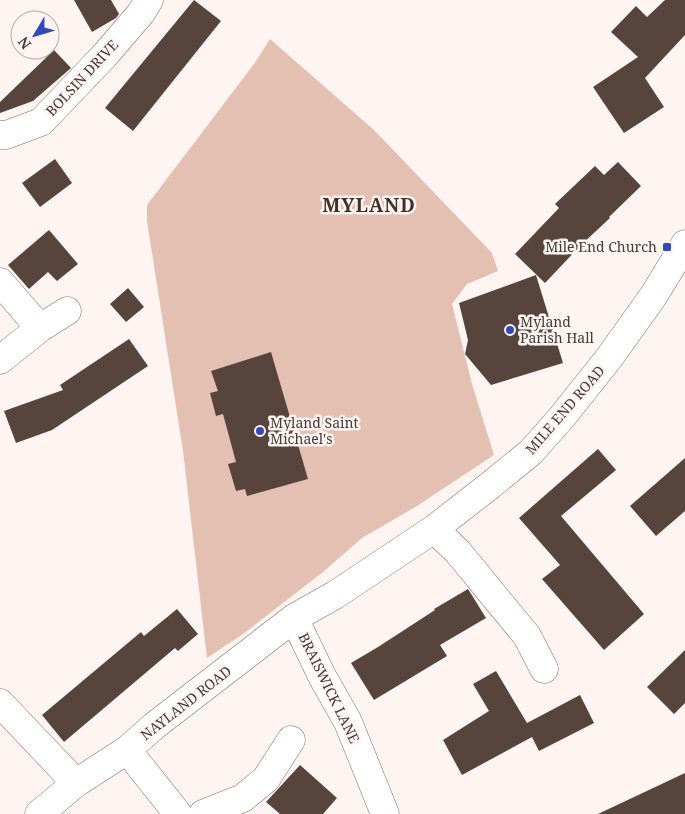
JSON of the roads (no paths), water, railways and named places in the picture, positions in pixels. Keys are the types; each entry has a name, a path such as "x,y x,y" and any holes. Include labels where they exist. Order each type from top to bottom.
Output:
{"street":[{"name":"BOLSIN DRIVE","path":"0,135 6,135 40,122 105,55 141,13 149,0"},
{"name":"MILE END ROAD","path":"336,595 434,528 531,452 562,418 609,358 642,312 685,244"},
{"path":"0,282 40,328"},
{"path":"0,360 40,328 67,310"},
{"path":"434,528 458,552 527,636 544,669"},
{"name":"NAYLAND ROAD","path":"39,814 76,783 127,750 154,726 294,618 336,595"},
{"name":"BRAISWICK LANE","path":"294,618 322,676 348,722 385,814"},
{"path":"0,703 76,783"},
{"path":"203,814 243,798 266,779 291,740"},
{"path":"127,750 178,814"}],"place":[{"name":"Mile End Church","path":"667,247"},
{"name":"Myland Parish Hall","path":"510,330"},
{"name":"Myland Saint Michael's","path":"260,431"}],"district":[{"name":"MYLAND","path":"369,205"}]}
